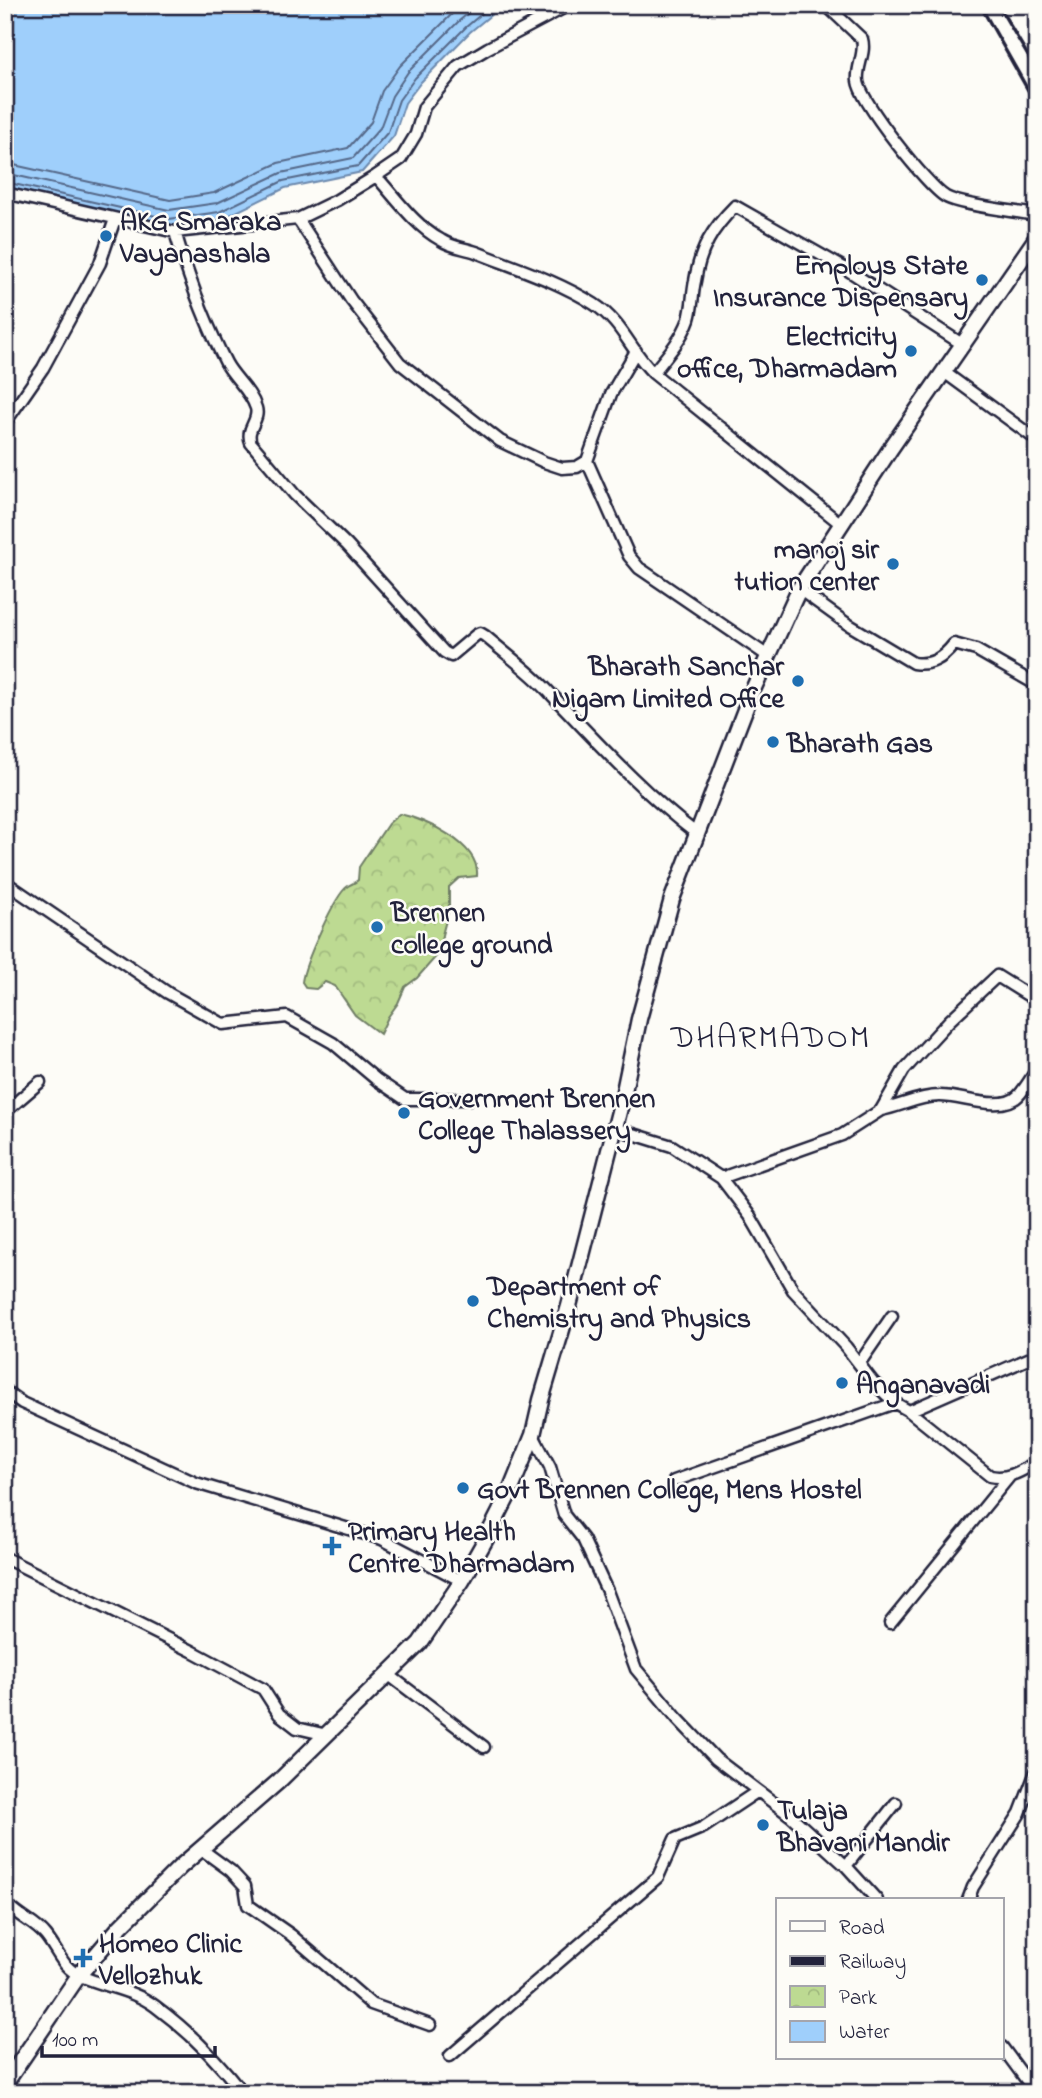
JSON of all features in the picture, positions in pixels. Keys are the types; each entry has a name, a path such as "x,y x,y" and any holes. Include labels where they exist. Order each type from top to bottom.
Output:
{"main road":[{"path":"5,2084 79,1975 119,1928 180,1867 327,1735 389,1675 420,1643 462,1581 509,1494 533,1435 569,1306 623,1096 639,1019 672,898 768,656 799,589 962,344 1037,237"}],"street":[{"path":"5,193 175,232 298,219 337,200 401,159 416,134 424,107 458,66 569,5"},
{"path":"826,5 863,39 864,50 858,81 860,90 930,185 949,198 1037,215"},
{"path":"376,176 434,236 444,242 535,275 594,304 618,324 642,362 653,373 841,524"},
{"path":"653,373 682,333 688,320 703,250 716,225 735,206 846,269 962,344"},
{"path":"5,423 43,368 100,263 115,219"},
{"path":"298,219 351,300 400,363 500,441 544,462 562,468 578,467 587,461 611,394 636,351"},
{"path":"175,232 183,259 227,364 256,407 256,416 250,425 248,436 251,443 295,495 347,545 444,652 451,656 476,635 480,633 485,636 549,691 572,718 669,813 696,834"},
{"path":"944,372 1037,440"},
{"path":"587,461 629,556 639,568 768,656"},
{"path":"799,589 913,663 922,664 944,656 954,644 975,650 1037,685"},
{"path":"5,883 168,993 223,1024 287,1017 333,1043 405,1100 469,1099"},
{"path":"881,1110 904,1070 949,1021 997,976 1037,1001"},
{"path":"721,1178 842,1135 881,1110 923,1097 943,1096 1007,1103 1017,1097 1037,1069"},
{"path":"5,1112 40,1082"},
{"path":"614,1128 672,1146 721,1178 750,1216 793,1290 846,1347 873,1382 895,1403 909,1411 981,1471 999,1478 1009,1477 1037,1462"},
{"path":"859,1364 892,1315"},
{"path":"909,1411 1037,1355"},
{"path":"5,1391 22,1403 196,1483 382,1539 462,1581"},
{"path":"674,1481 865,1411 895,1403"},
{"path":"533,1435 550,1467 564,1514 583,1539 607,1591 636,1669 716,1759 791,1816 875,1898"},
{"path":"890,1623 1009,1477"},
{"path":"5,1558 263,1689 279,1714 297,1728 327,1735"},
{"path":"389,1675 484,1747"},
{"path":"969,1898 1020,1813 1037,1769"},
{"path":"450,2056 658,1877 674,1839 704,1827 758,1791"},
{"path":"845,1866 896,1803"},
{"path":"201,1849 246,1886 248,1905 291,1935 371,2004 430,2025"},
{"path":"5,1902 46,1935 61,1961 79,1975 154,2005 216,2059 243,2093"},
{"path":"1004,2050 1036,2093"}],"green space":[{"path":"399,814 423,821 449,835 470,854 476,864 477,876 459,878 449,887 449,909 440,952 417,978 405,987 380,1034 355,1015 335,986 325,982 316,989 306,988 302,982 328,915 342,892 358,880 359,867 388,824"}],"water":[{"path":"5,5 503,5 470,32 421,82 405,103 394,136 362,172 285,188 222,219 168,226 5,189"}],"railway":[{"path":"980,5 1037,106"},
{"path":"998,5 1037,71"}],"place":[{"name":"AKG Smaraka Vayanashala","path":"106,236"},
{"name":"Employs State Insurance Dispensary","path":"982,280"},
{"name":"Electricity office, Dharmadam","path":"911,351"},
{"name":"manoj sir tution center","path":"893,564"},
{"name":"Bharath Sanchar Nigam Limited Office","path":"798,681"},
{"name":"Bharath Gas","path":"773,742"},
{"name":"Brennen college ground","path":"377,927"},
{"name":"Government Brennen College Thalassery","path":"404,1113"},
{"name":"Department of Chemistry and Physics","path":"473,1301"},
{"name":"Anganavadi","path":"842,1383"},
{"name":"Govt Brennen College, Mens Hostel","path":"463,1488"},
{"name":"Primary Health Centre Dharmadam","path":"332,1546"},
{"name":"Tulaja Bhavani Mandir","path":"763,1825"},
{"name":"Homeo Clinic Vellozhuk","path":"83,1958"}],"district":[{"name":"DHARMADOM","path":"771,1036"}]}
